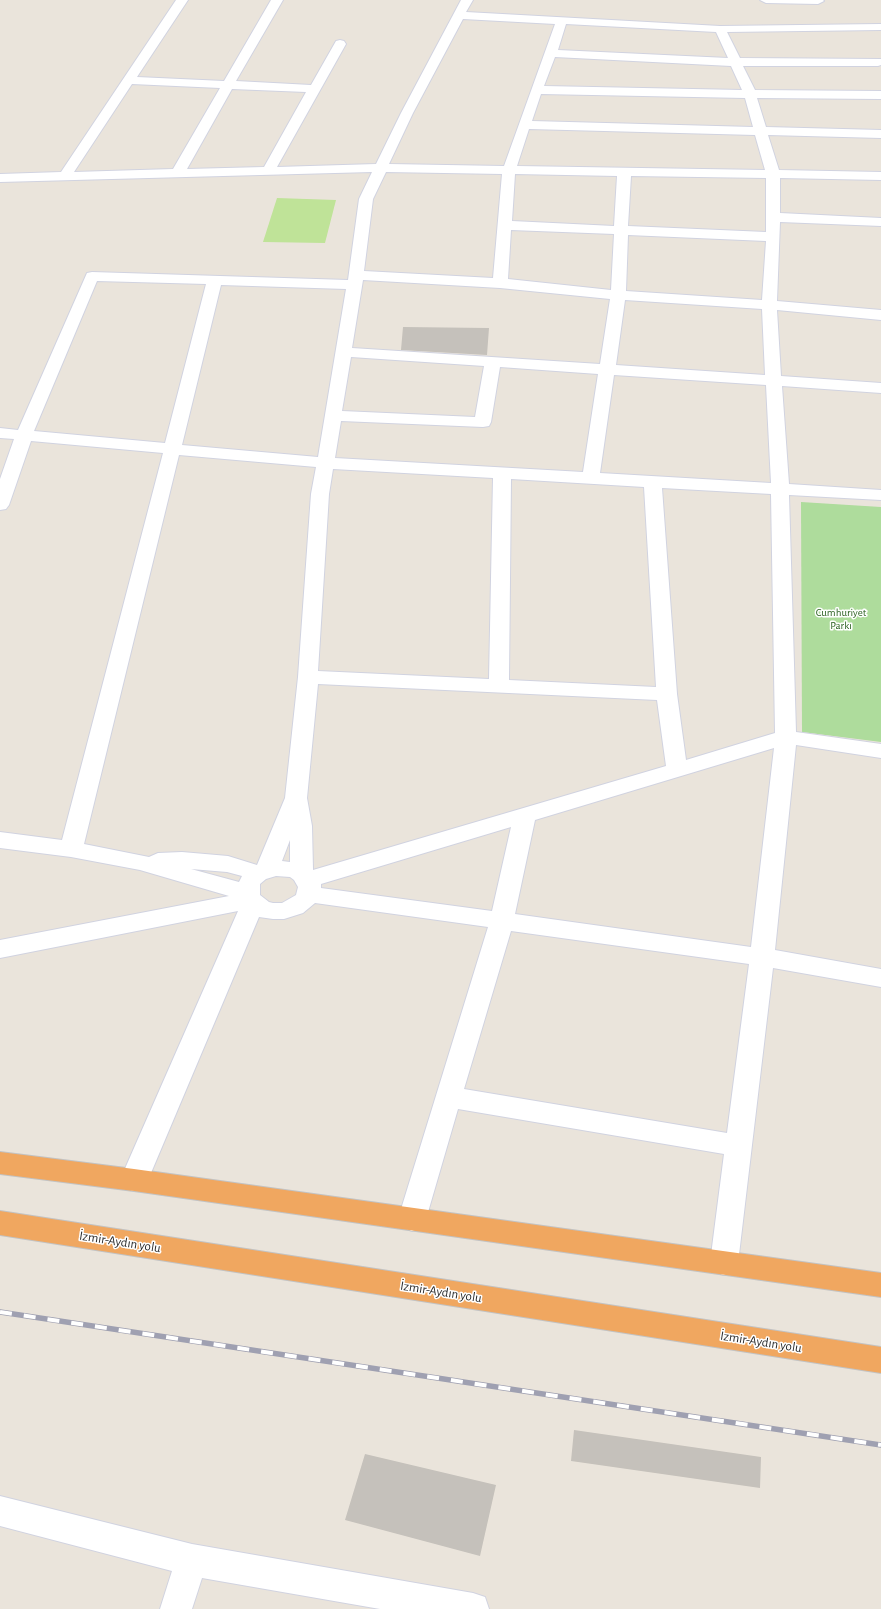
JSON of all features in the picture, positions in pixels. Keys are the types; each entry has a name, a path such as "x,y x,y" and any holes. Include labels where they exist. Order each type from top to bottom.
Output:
{"highway":[{"path":"0,1163 412,1218 881,1285"},
{"name":"İzmir-Aydın yolu","path":"0,1223 881,1360"}],"street":[{"path":"65,176 182,0"},
{"path":"177,174 276,0"},
{"path":"0,840 71,849 141,862 250,899 262,909 272,911 284,910 295,907 304,901 306,882 301,826 296,798 308,677 320,494 344,352 366,199 407,113 467,0"},
{"path":"766,0 818,0 837,28"},
{"path":"459,15 720,29 881,27"},
{"path":"500,283 509,170 562,20"},
{"path":"551,53 696,62 879,64 862,28"},
{"path":"720,29 750,94 773,173 773,237 769,305 780,489 786,737 762,957 724,1263"},
{"path":"268,171 340,44"},
{"path":"129,80 315,89"},
{"path":"536,90 881,95"},
{"path":"524,125 881,134"},
{"path":"0,178 381,168 773,173 881,176"},
{"path":"591,478 618,294 624,171"},
{"path":"773,217 881,222"},
{"path":"505,225 773,237"},
{"path":"0,505 24,435 92,276 215,280 355,280 500,283 881,315"},
{"path":"71,849 215,280"},
{"path":"344,352 881,388"},
{"path":"333,416 483,422 493,362"},
{"path":"0,433 325,463 881,495"},
{"path":"499,685 502,473"},
{"path":"652,481 667,694 677,769"},
{"path":"308,677 667,694"},
{"path":"306,882 786,737 881,751"},
{"path":"134,1180 250,899 248,886 252,879 262,871 296,798"},
{"path":"412,1218 502,921 525,815"},
{"path":"141,862 182,860 220,863 262,871 286,868 306,882 502,921 762,957 881,978"},
{"path":"0,949 250,899"},
{"path":"449,1096 739,1146"},
{"path":"0,1511 192,1560 473,1609"},
{"path":"176,1609 192,1560"}],"green space":[{"path":"277,198 336,200 325,243 263,242"},
{"name":"Cumhuriyet Parkı","path":"801,502 881,507 881,742 802,732"}],"building":[{"path":"403,327 489,328 487,355 401,350"},
{"path":"574,1430 761,1457 760,1488 571,1461"},
{"path":"365,1454 496,1485 480,1556 345,1520"}],"railway":[{"path":"0,1312 881,1445"}]}
